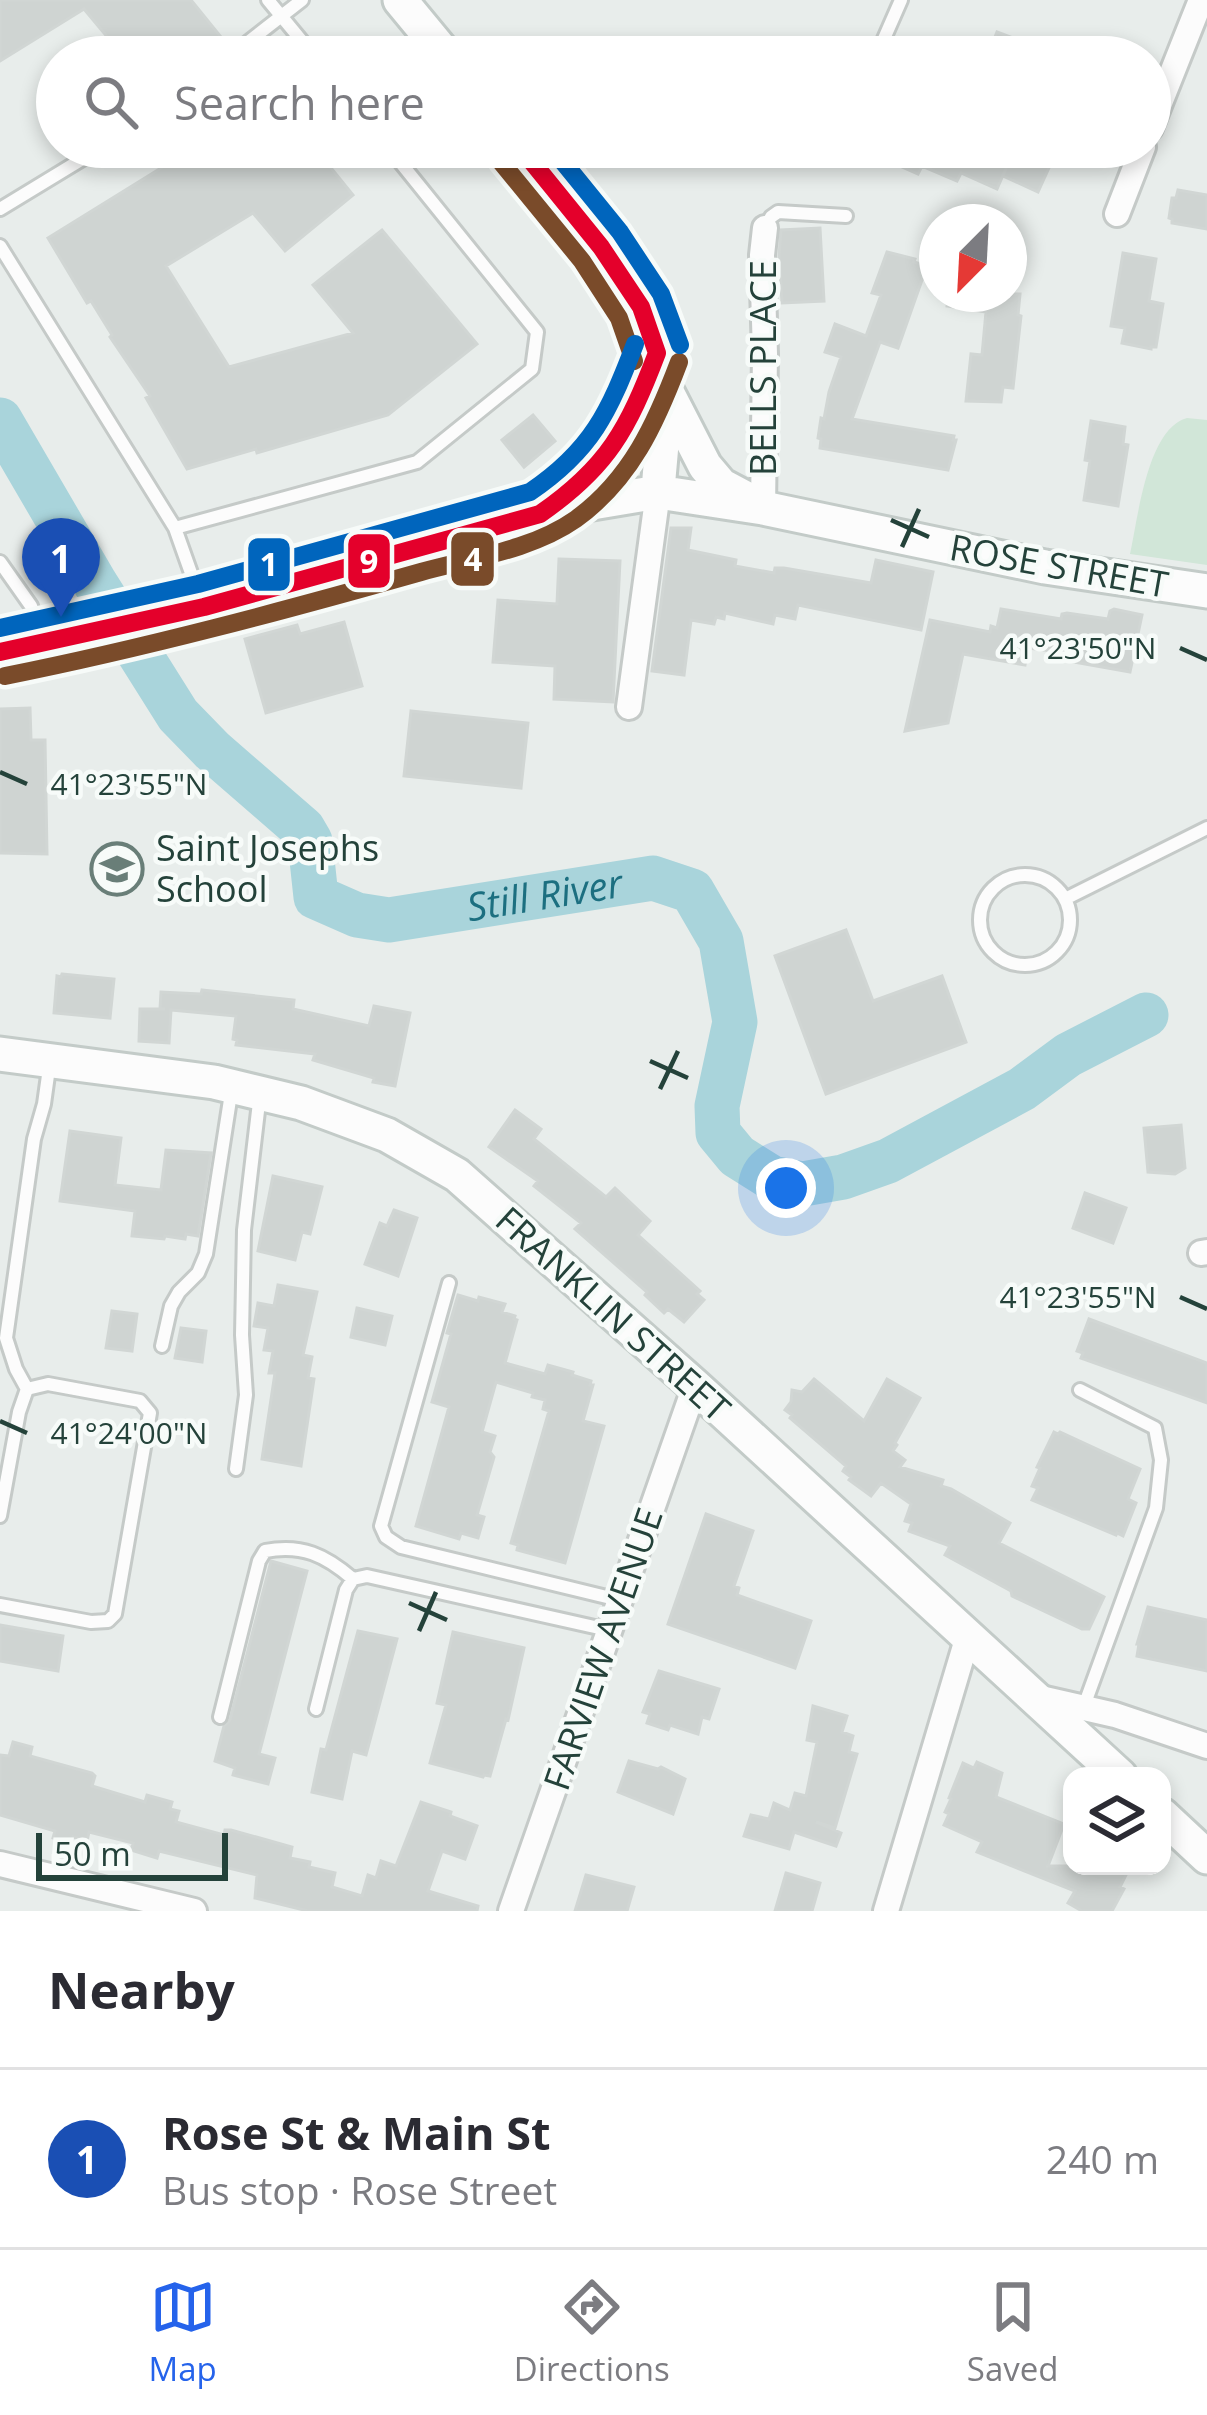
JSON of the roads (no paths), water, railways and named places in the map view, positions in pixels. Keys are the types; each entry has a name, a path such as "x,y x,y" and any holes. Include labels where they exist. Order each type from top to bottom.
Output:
{"street":[{"path":"400,0 430,36"},
{"path":"1171,75 1201,0"},
{"path":"537,168 601,247 641,307 660,369 704,466 721,485 763,508"},
{"path":"1117,214 1135,168"},
{"name":"BELLS PLACE","path":"763,508 765,228"},
{"path":"629,707 658,491 660,369"},
{"path":"540,514 569,496 602,464 660,369"},
{"name":"ROSE STREET","path":"0,652 189,610 540,514 658,491 1045,567 1207,591"},
{"name":"FRANKLIN STREET","path":"0,1054 247,1090 301,1103 387,1135 457,1175 1110,1767"},
{"name":"FARVIEW AVENUE","path":"512,1911 694,1386"},
{"path":"886,1911 968,1636"},
{"path":"1034,1697 1084,1706 1207,1746"},
{"path":"1171,1824 1207,1857"},
{"path":"0,1864 194,1911"}],"lane":[{"path":"268,0 298,36"},
{"path":"256,36 302,0"},
{"path":"888,36 901,0"},
{"path":"0,209 67,168"},
{"path":"175,528 417,462 532,369 538,332 405,168"},
{"path":"765,228 778,212 845,216"},
{"path":"0,246 175,528 189,610"},
{"path":"0,562 51,643"},
{"path":"1065,899 1207,828"},
{"path":"1033,876 1047,881 1065,899 1069,932 1052,957 1024,966 996,956 986,944 980,916 992,889 1004,880 1033,876"},
{"path":"0,1516 27,1389 6,1339 50,1060"},
{"path":"162,1346 171,1306 199,1273 206,1253 247,1090"},
{"path":"236,1469 246,1395 242,1335 247,1090"},
{"path":"0,1264 16,1271"},
{"path":"449,1282 381,1526 386,1537 401,1547 620,1600"},
{"path":"0,1605 91,1622 108,1621 115,1614 150,1413 140,1401 119,1396 48,1384 27,1389"},
{"path":"1080,1390 1155,1428 1161,1460 1156,1508 1084,1706"},
{"path":"220,1717 265,1551 285,1547 329,1558 353,1579"},
{"path":"316,1709 346,1590 353,1579 367,1576 610,1630"}],"waterway":[{"name":"Still River","path":"0,420 178,715 303,829 310,841 316,897 357,915 389,920 653,878 692,891 721,941 735,1022 717,1106 718,1133 737,1156 772,1178 803,1184 843,1177 888,1161 1022,1089 1068,1055 1146,1015"}],"place":[{"name":"Rose St & Main St","path":"61,617"},
{"name":"Saint Josephs School","path":"117,869"}]}
